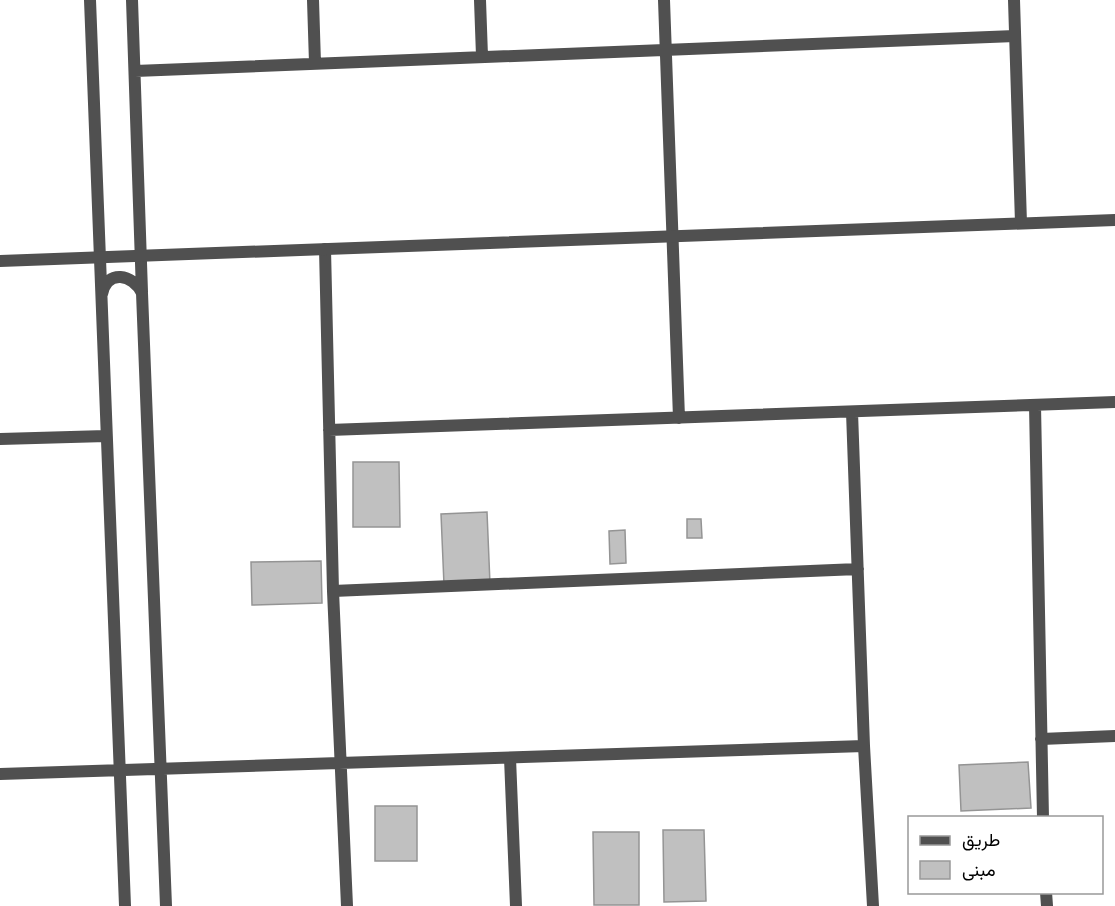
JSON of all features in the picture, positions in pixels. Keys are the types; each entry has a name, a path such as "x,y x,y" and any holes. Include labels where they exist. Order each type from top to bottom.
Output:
{"street":[{"path":"90,0 125,906"},
{"path":"132,0 166,906"},
{"path":"313,0 315,63"},
{"path":"480,0 482,56"},
{"path":"664,0 679,418"},
{"path":"1014,0 1021,223"},
{"path":"135,70 1015,36"},
{"path":"0,261 1115,220"},
{"path":"325,249 333,591 347,906"},
{"path":"117,257 122,277"},
{"path":"102,303 104,285 112,279 122,277 131,279 142,293"},
{"path":"329,430 1115,402"},
{"path":"1035,405 1043,816"},
{"path":"852,412 864,746 873,906"},
{"path":"0,440 106,436"},
{"path":"333,591 858,569"},
{"path":"1041,739 1115,736"},
{"path":"0,774 864,746"},
{"path":"510,758 516,906"}],"building":[{"path":"353,462 399,462 400,527 353,527"},
{"path":"487,512 490,584 444,585 441,514"},
{"path":"687,519 701,519 702,538 687,538"},
{"path":"625,530 626,563 610,564 609,531"},
{"path":"321,561 322,603 252,605 251,562"},
{"path":"1028,762 1031,808 961,811 959,765"},
{"path":"375,806 417,806 417,861 375,861"},
{"path":"663,830 704,830 706,901 664,902"},
{"path":"593,832 639,832 639,905 594,905"}]}
